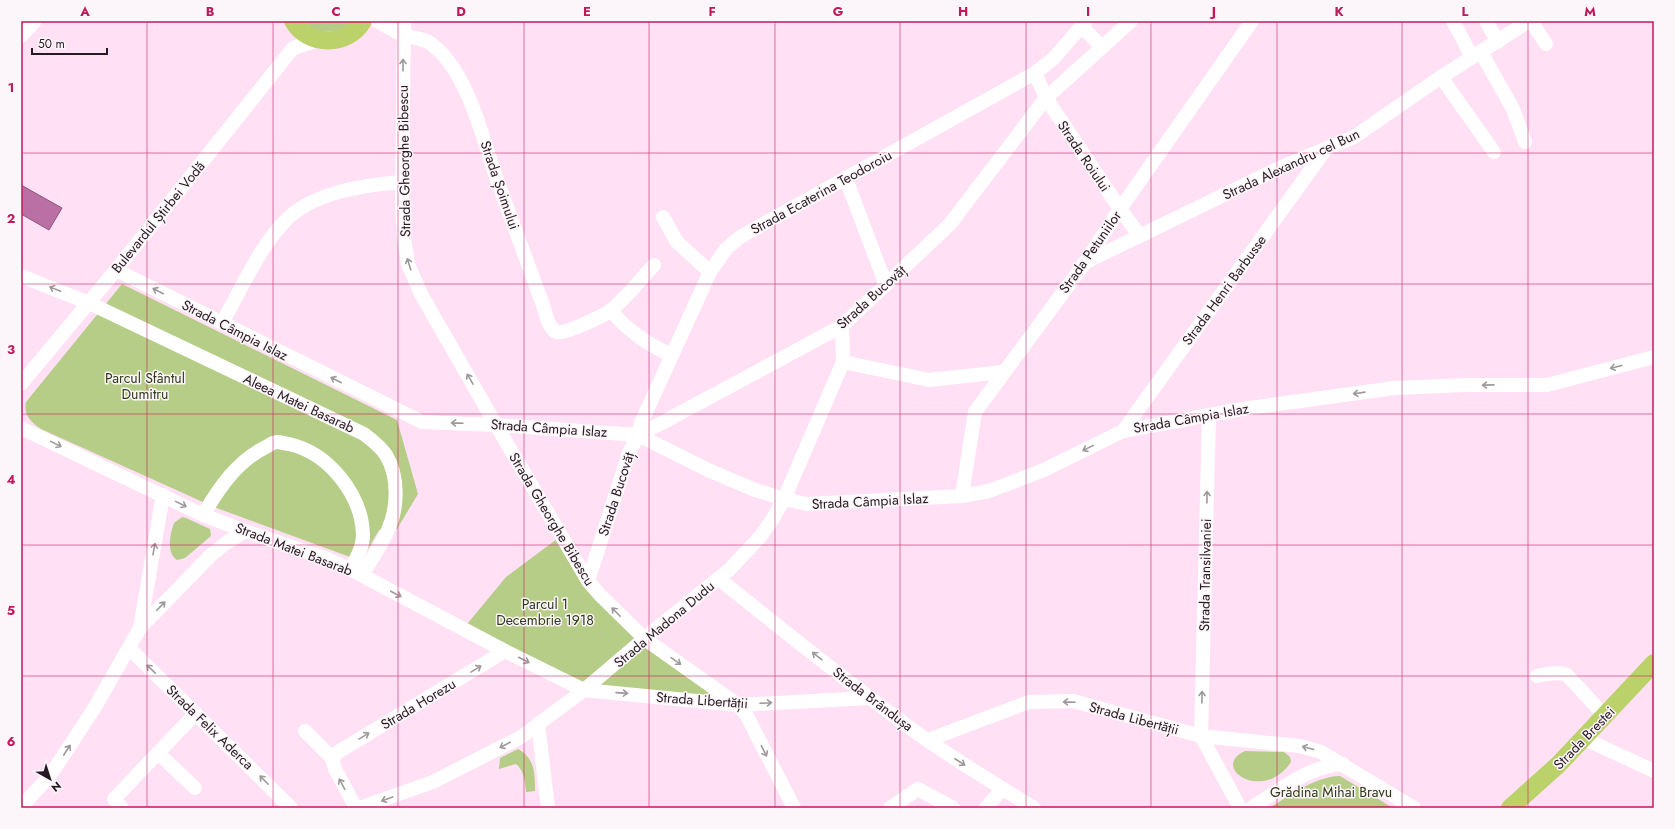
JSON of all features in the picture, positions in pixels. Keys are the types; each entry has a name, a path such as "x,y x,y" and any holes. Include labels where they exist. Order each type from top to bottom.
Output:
{"main road":[{"path":"294,22 302,31 319,40 330,41 342,39 352,33 363,21"},
{"name":"Strada Brestei","path":"1510,808 1546,777 1585,739 1654,663"}],"street":[{"path":"21,36 35,21"},
{"name":"Strada Șoimului","path":"377,21 404,35 430,43 447,60 468,96 475,112 495,174 551,328 560,333 570,330 611,310 654,265"},
{"name":"Strada Gheorghe Bibescu","path":"404,21 402,182 404,238 408,264 422,294 496,425 588,581 600,595 645,639 738,705 747,716 794,808"},
{"name":"Strada Bucovăț","path":"588,581 630,448 638,435 842,326 950,224 1046,98 1131,21"},
{"name":"Strada Petuniilor","path":"962,496 975,412 1084,264 1120,209 1252,21"},
{"path":"1453,21 1513,109 1525,142"},
{"path":"1486,21 1498,42"},
{"path":"1530,21 1546,44"},
{"name":"Strada Alexandru cel Bun","path":"1084,264 1277,169 1354,137 1441,77 1530,21"},
{"path":"294,22 293,48 319,40"},
{"path":"1084,24 1102,48"},
{"name":"Strada Ecaterina Teodoroiu","path":"638,435 710,272 726,248 740,237 1035,72 1053,59 1084,24"},
{"name":"Bulevardul Știrbei Vodă","path":"21,384 116,270 293,48"},
{"name":"Strada Roiului","path":"1035,72 1046,98 1120,209 1140,236"},
{"path":"1441,77 1494,152"},
{"name":"Strada Henri Barbusse","path":"1123,431 1325,149"},
{"path":"846,179 886,285"},
{"path":"222,324 269,240 285,221 304,207 322,198 343,191 380,184 402,182"},
{"path":"663,217 677,242 710,272"},
{"name":"Strada Câmpia Islaz","path":"116,270 222,324 422,422 496,425 638,435 708,470 755,490 784,500 807,504 962,496 989,491 1044,470 1123,431 1209,415 1394,388 1547,384 1654,357"},
{"name":"Aleea Matei Basarab","path":"21,276 89,303 364,434 375,442 387,456 393,473 396,493 388,529 356,572"},
{"path":"611,310 616,318 641,338 672,356"},
{"name":"Strada Madona Dudu","path":"359,808 433,782 522,737 584,690 719,579 745,554 760,537 784,500 843,362 842,326"},
{"path":"843,362 929,380 1003,372"},
{"name":"Strada Transilvaniei","path":"1201,736 1209,415"},
{"name":"Strada Matei Basarab","path":"21,428 203,515 325,558 356,572 505,651 584,690"},
{"path":"203,515 213,499 234,472 244,461 257,451 277,442 298,446 310,452 332,468 341,478 353,498 361,523 363,536 355,561 356,572"},
{"path":"140,628 163,495"},
{"path":"26,804 57,765 95,707 140,628 211,555 245,531"},
{"name":"Strada Brândușa","path":"719,579 869,698 928,740 1031,807"},
{"name":"Strada Felix Aderca","path":"129,648 290,808"},
{"name":"Strada Horezu","path":"332,758 338,752 505,651"},
{"path":"1537,676 1558,673 1567,675 1605,716"},
{"name":"Strada Libertății","path":"584,690 738,705 869,698"},
{"name":"Strada Libertății","path":"928,740 1029,702 1073,701 1201,736 1300,746 1320,752 1343,764 1414,808"},
{"path":"122,808 114,799 196,713"},
{"path":"538,724 548,808"},
{"path":"305,732 332,758 335,769 356,808"},
{"path":"1201,736 1240,808"},
{"path":"1585,739 1654,771"},
{"path":"158,753 194,788"},
{"path":"1251,808 1309,771 1330,765 1343,764"},
{"path":"890,808 918,789 953,808"},
{"path":"986,808 1002,789"}],"green space":[{"path":"304,21 354,21 340,31 320,32 310,27"},
{"name":"Parcul Sfântul Dumitru","path":"122,284 397,420 418,494 397,529 379,530 361,561 214,507 41,429 34,424 27,414 25,407 26,402"},
{"path":"182,517 210,529 211,536 185,558 177,560 171,553 170,538 174,523"},
{"name":"Parcul 1 Decembrie 1918","path":"561,536 587,582 730,700 600,692 463,629 506,577"},
{"path":"518,749 528,757 531,762 535,779 535,791 526,792 525,780 521,770 516,764 499,769 500,758"},
{"path":"1245,751 1284,752 1290,757 1291,762 1280,774 1267,780 1255,781 1244,778 1236,773 1233,765 1235,758"},
{"name":"Grădina Mihai Bravu","path":"1340,776 1393,808 1269,808 1294,792 1312,783 1330,777"}],"shaded area":[{"path":"21,185 62,208 49,230 21,214"}]}
